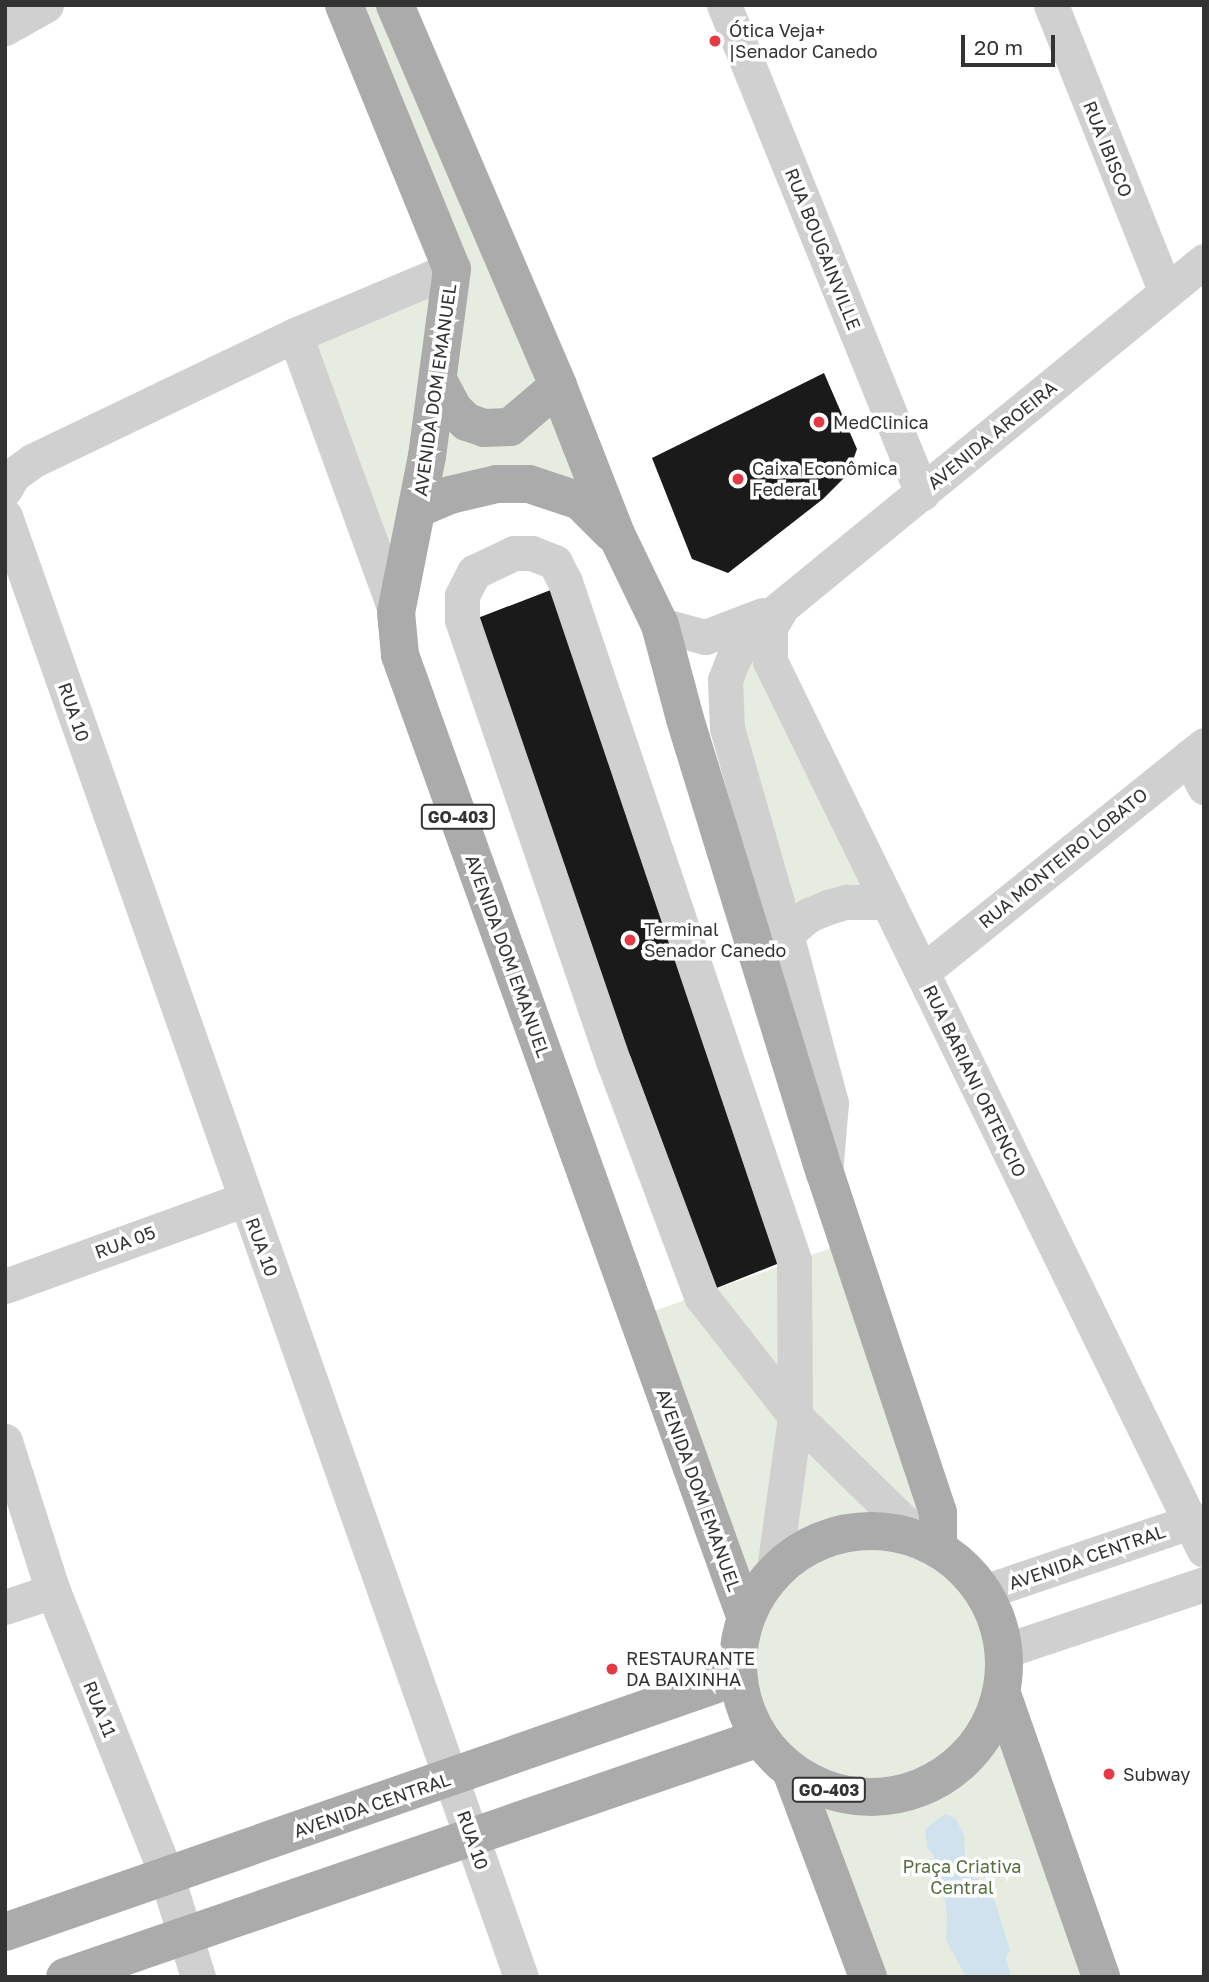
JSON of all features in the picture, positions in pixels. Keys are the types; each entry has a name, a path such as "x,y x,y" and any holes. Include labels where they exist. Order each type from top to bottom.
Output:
{"main road":[{"name":"AVENIDA DOM EMANUEL","path":"344,5 452,269 439,382 396,612 400,655 745,1616"},
{"path":"395,5 558,386 618,539 660,625 685,719 825,1173 938,1513 931,1545"},
{"path":"439,382 454,410 467,422 485,428 510,427 558,386"},
{"path":"417,509 450,495 485,486 529,484 580,501 618,539"},
{"name":"AVENIDA CENTRAL","path":"885,1531 931,1545 962,1566 984,1592 998,1620 1004,1651 1002,1694 985,1734 972,1752 956,1767 918,1789 874,1797 831,1791 791,1771 760,1738 745,1709 737,1677 737,1650 745,1616 756,1594 774,1570 806,1546 845,1533 885,1531"},
{"name":"AVENIDA CENTRAL","path":"5,1933 166,1874 452,1779 737,1677"},
{"name":"GO-403","path":"1002,1694 1101,1977"},
{"path":"65,1977 186,1933 760,1738"},
{"name":"GO-403","path":"791,1771 867,1977"}],"street":[{"path":"5,28 46,5"},
{"name":"RUA BOUGAINVILLE","path":"724,5 922,493"},
{"name":"RUA IBISCO","path":"1051,5 1166,292"},
{"name":"AVENIDA AROEIRA","path":"825,1173 831,1103 727,728 725,680 734,656 752,631 1204,261"},
{"path":"5,489 13,475 32,461 295,335 452,269"},
{"path":"295,335 396,612"},
{"name":"RUA 10","path":"5,516 521,1977"},
{"path":"774,1570 795,1416 794,1260 565,582 555,562 532,553 514,553 474,572 462,596 462,620 614,1063 701,1296 795,1416 931,1545"},
{"path":"660,625 705,637 780,610"},
{"name":"RUA BARIANI ORTENCIO","path":"780,610 770,627 770,661 1197,1536"},
{"name":"RUA MONTEIRO LOBATO","path":"922,972 1199,763"},
{"path":"786,934 809,915 836,905 888,902"},
{"name":"RUA 05","path":"5,1286 245,1199"},
{"name":"RUA 11","path":"5,1441 53,1591 166,1874 198,1977"},
{"name":"AVENIDA CENTRAL","path":"984,1592 1197,1536"},
{"path":"1004,1651 1204,1584"},
{"path":"5,1607 53,1591"}],"green space":[{"path":"339,5 394,5 616,534 535,486 417,509 396,612 295,335 452,269"},
{"path":"743,642 888,902 796,924 725,680"},
{"name":"Praça Criativa Central","path":"848,1242 929,1545 962,1566 984,1592 1000,1628 1004,1651 998,1700 1101,1977 868,1977 791,1771 771,1752 751,1724 741,1697 737,1650 751,1610 637,1317"}],"water":[{"path":"945,1814 955,1818 959,1825 964,1835 965,1857 974,1877 983,1882 995,1902 1010,1950 1006,1957 1011,1977 966,1977 946,1940 947,1914 942,1881 933,1854 927,1847 925,1829"}],"building":[{"name":"Caixa Econômica Federal","path":"824,373 857,449 848,474 823,499 728,573 692,559 652,458"},
{"name":"Terminal Senador Canedo","path":"561,586 787,1260 704,1293 470,621"}],"place":[{"name":"Ótica Veja+ |Senador Canedo","path":"715,41"},
{"name":"MedClinica","path":"819,422"},
{"name":"Caixa Econômica Federal","path":"738,479"},
{"name":"Terminal Senador Canedo","path":"630,940"},
{"name":"RESTAURANTE DA BAIXINHA","path":"612,1669"},
{"name":"Subway","path":"1109,1774"}]}
